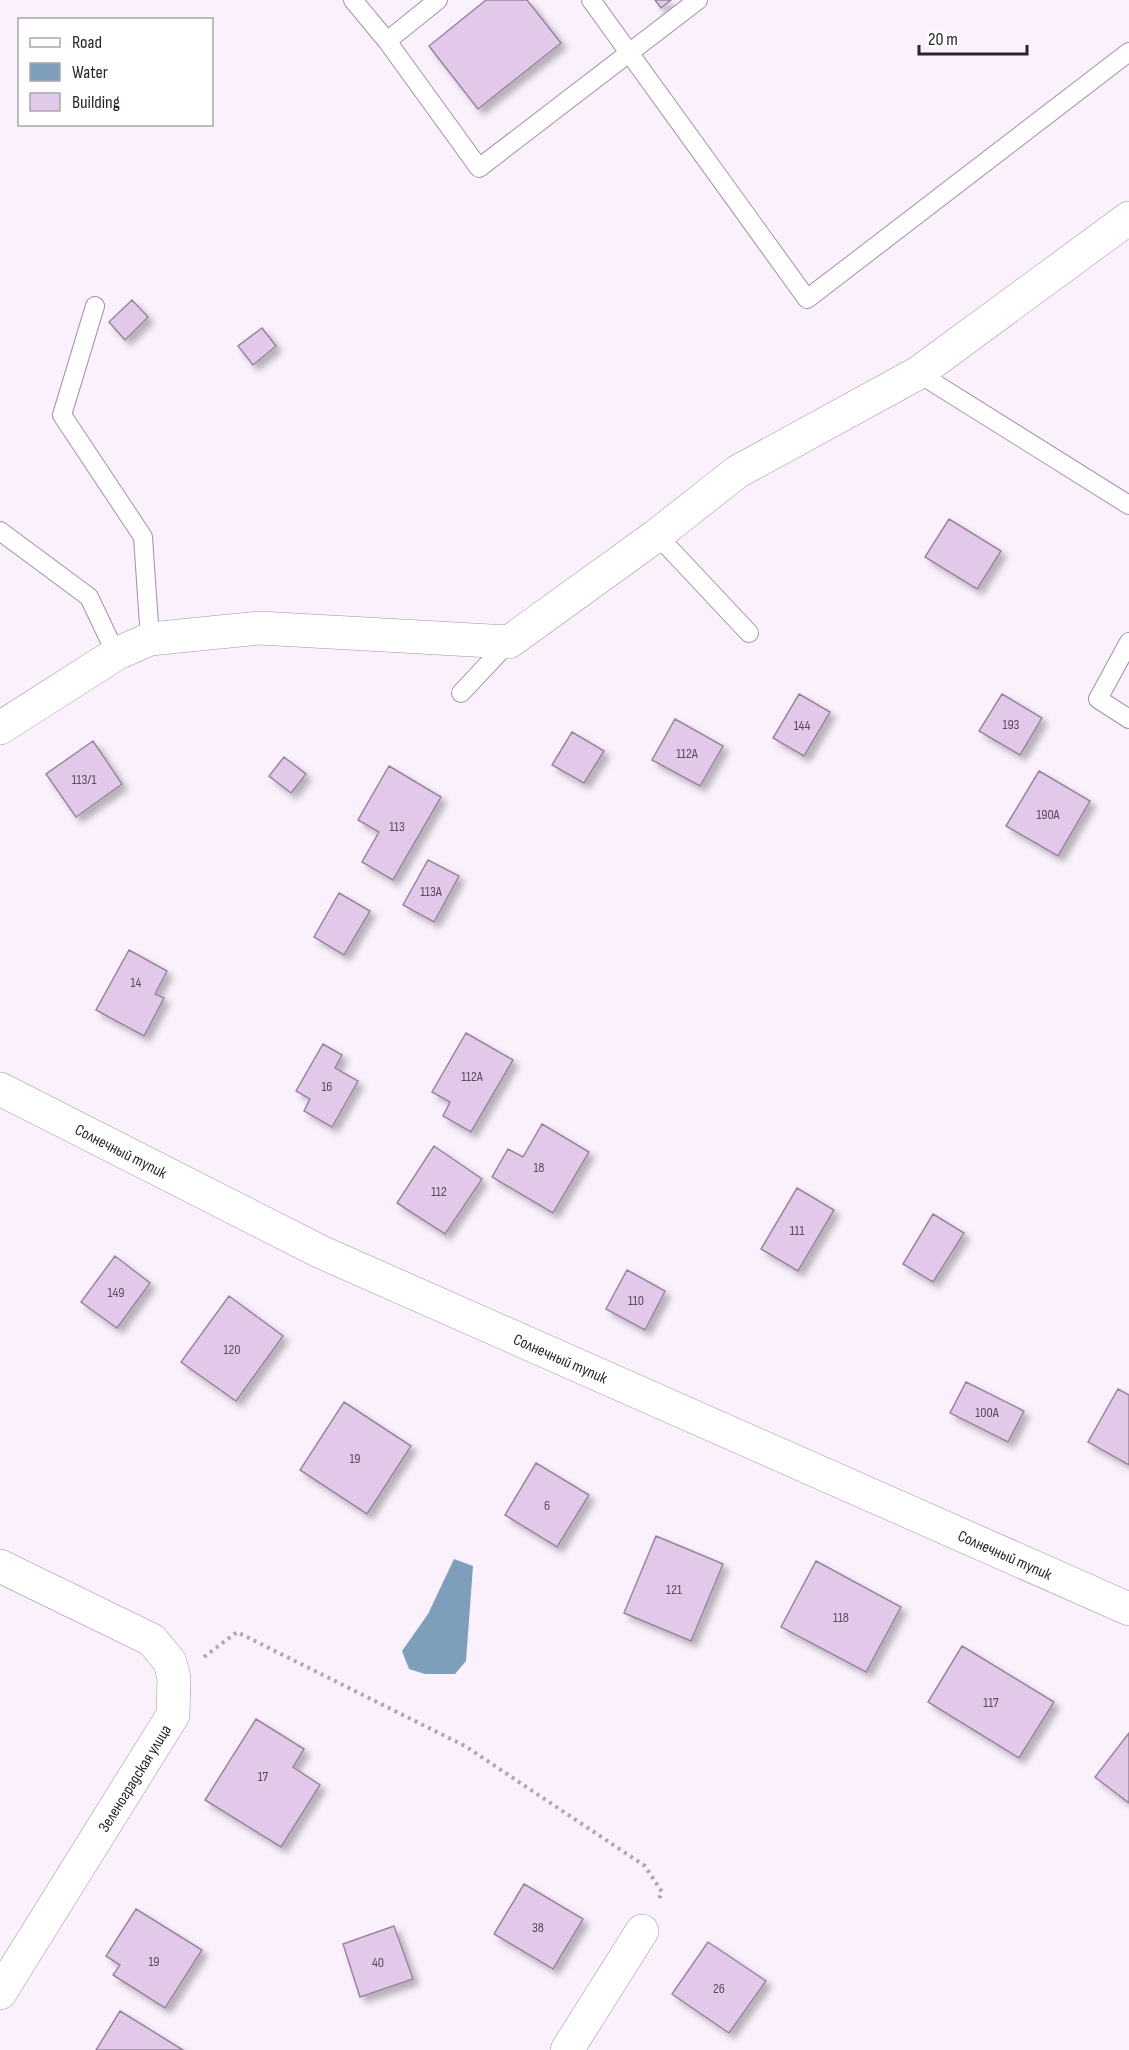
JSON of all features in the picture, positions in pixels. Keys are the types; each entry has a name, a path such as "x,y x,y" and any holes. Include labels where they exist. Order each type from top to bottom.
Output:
{"street":[{"path":"0,728 116,654 150,639 259,628 508,642 657,535 737,472 918,373 1129,218"},
{"name":"Солнечный тупик","path":"0,1089 321,1252 1129,1609"},
{"name":"Зеленоградская улица","path":"0,1566 152,1640 170,1662 174,1678 173,1714 0,1993"},
{"path":"567,2050 642,1931"}],"lane":[{"path":"353,0 387,41 479,168 698,0"},
{"path":"387,41 438,0"},
{"path":"591,0 807,299 1129,52"},
{"path":"95,306 62,415 143,537 150,639"},
{"path":"918,373 1129,505"},
{"path":"0,531 89,597 116,654"},
{"path":"657,535 749,633"},
{"path":"461,693 508,642"},
{"path":"1129,642 1098,699 1129,719"}],"path":[{"path":"174,1678 237,1632 465,1746 645,1866 662,1892 642,1931"}],"water":[{"path":"454,1559 473,1566 466,1661 455,1674 425,1674 409,1669 402,1651 428,1614"}],"building":[{"path":"486,0 527,0 561,43 478,109 429,46"},
{"path":"655,0 671,0 661,8"},
{"path":"132,300 148,317 125,340 109,322"},
{"path":"262,328 276,346 253,365 238,346"},
{"path":"949,519 1001,551 977,589 925,557"},
{"path":"799,694 830,712 804,756 773,738"},
{"path":"1002,694 1042,718 1020,755 979,731"},
{"path":"675,719 723,746 700,786 652,760"},
{"path":"572,732 604,751 584,783 552,765"},
{"path":"93,741 122,784 76,817 46,774"},
{"path":"284,757 306,774 291,793 269,776"},
{"path":"389,766 441,797 393,880 362,862 379,832 358,820"},
{"path":"1039,771 1090,801 1058,856 1006,826"},
{"path":"428,860 459,876 434,922 403,905"},
{"path":"339,893 370,911 344,955 314,937"},
{"path":"129,950 167,971 155,994 164,998 144,1036 96,1010"},
{"path":"466,1033 513,1060 471,1132 443,1116 450,1102 432,1092"},
{"path":"323,1044 342,1055 335,1068 358,1081 332,1127 304,1111 310,1099 296,1091"},
{"path":"542,1124 589,1152 553,1213 492,1177 508,1149 523,1157"},
{"path":"434,1146 482,1179 445,1234 397,1203"},
{"path":"797,1188 834,1210 798,1271 761,1249"},
{"path":"933,1214 964,1233 933,1282 903,1264"},
{"path":"115,1256 150,1283 117,1328 81,1302"},
{"path":"627,1270 665,1291 645,1330 606,1309"},
{"path":"229,1296 283,1336 236,1401 181,1362"},
{"path":"966,1382 1024,1411 1008,1442 950,1413"},
{"path":"1118,1389 1129,1395 1129,1465 1088,1442"},
{"path":"344,1402 411,1446 367,1514 300,1470"},
{"path":"536,1463 589,1495 557,1547 505,1515"},
{"path":"656,1536 723,1564 691,1641 624,1613"},
{"path":"816,1561 901,1607 866,1672 781,1627"},
{"path":"962,1646 1054,1702 1019,1758 928,1702"},
{"path":"256,1719 304,1749 293,1767 320,1785 281,1847 205,1800"},
{"path":"1129,1733 1129,1803 1095,1777"},
{"path":"524,1884 583,1919 553,1969 494,1934"},
{"path":"136,1909 202,1950 165,2008 113,1975 120,1965 106,1956"},
{"path":"394,1926 413,1979 360,1997 343,1944"},
{"path":"708,1942 766,1981 729,2033 672,1994"},
{"path":"120,2011 183,2050 96,2050"}]}
